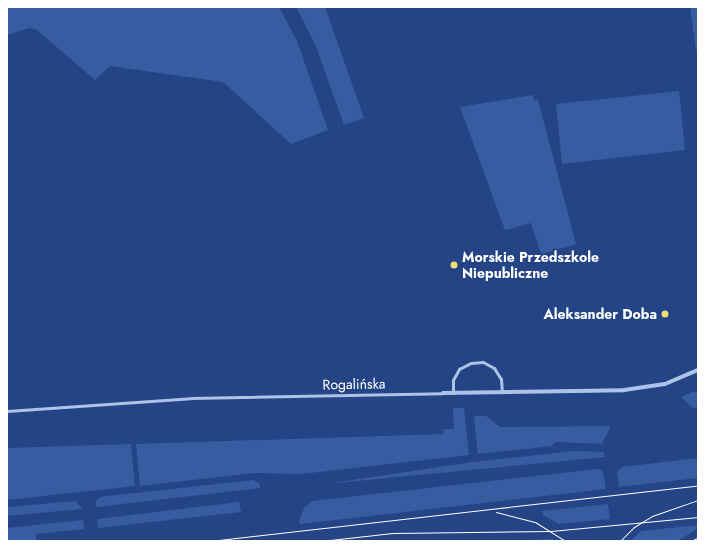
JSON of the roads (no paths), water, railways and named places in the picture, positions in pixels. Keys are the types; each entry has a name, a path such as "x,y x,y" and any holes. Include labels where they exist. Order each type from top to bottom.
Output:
{"street":[{"name":"Rogalińska","path":"443,393 646,388 698,370"}],"lane":[{"path":"453,393 453,380 460,369 471,362 483,362 494,368 501,379 502,392"},
{"name":"Rogalińska","path":"7,411 191,398 443,393"}],"tram line":[{"path":"210,541 698,485"},
{"path":"620,541 634,527 652,516 698,500"},
{"path":"496,512 535,522 565,541"},
{"path":"321,541 393,533 551,531 698,517"},
{"path":"692,541 698,537"}],"place":[{"name":"Morskie Przedszkole Niepubliczne","path":"454,265"},
{"name":"Aleksander Doba","path":"665,314"}]}
